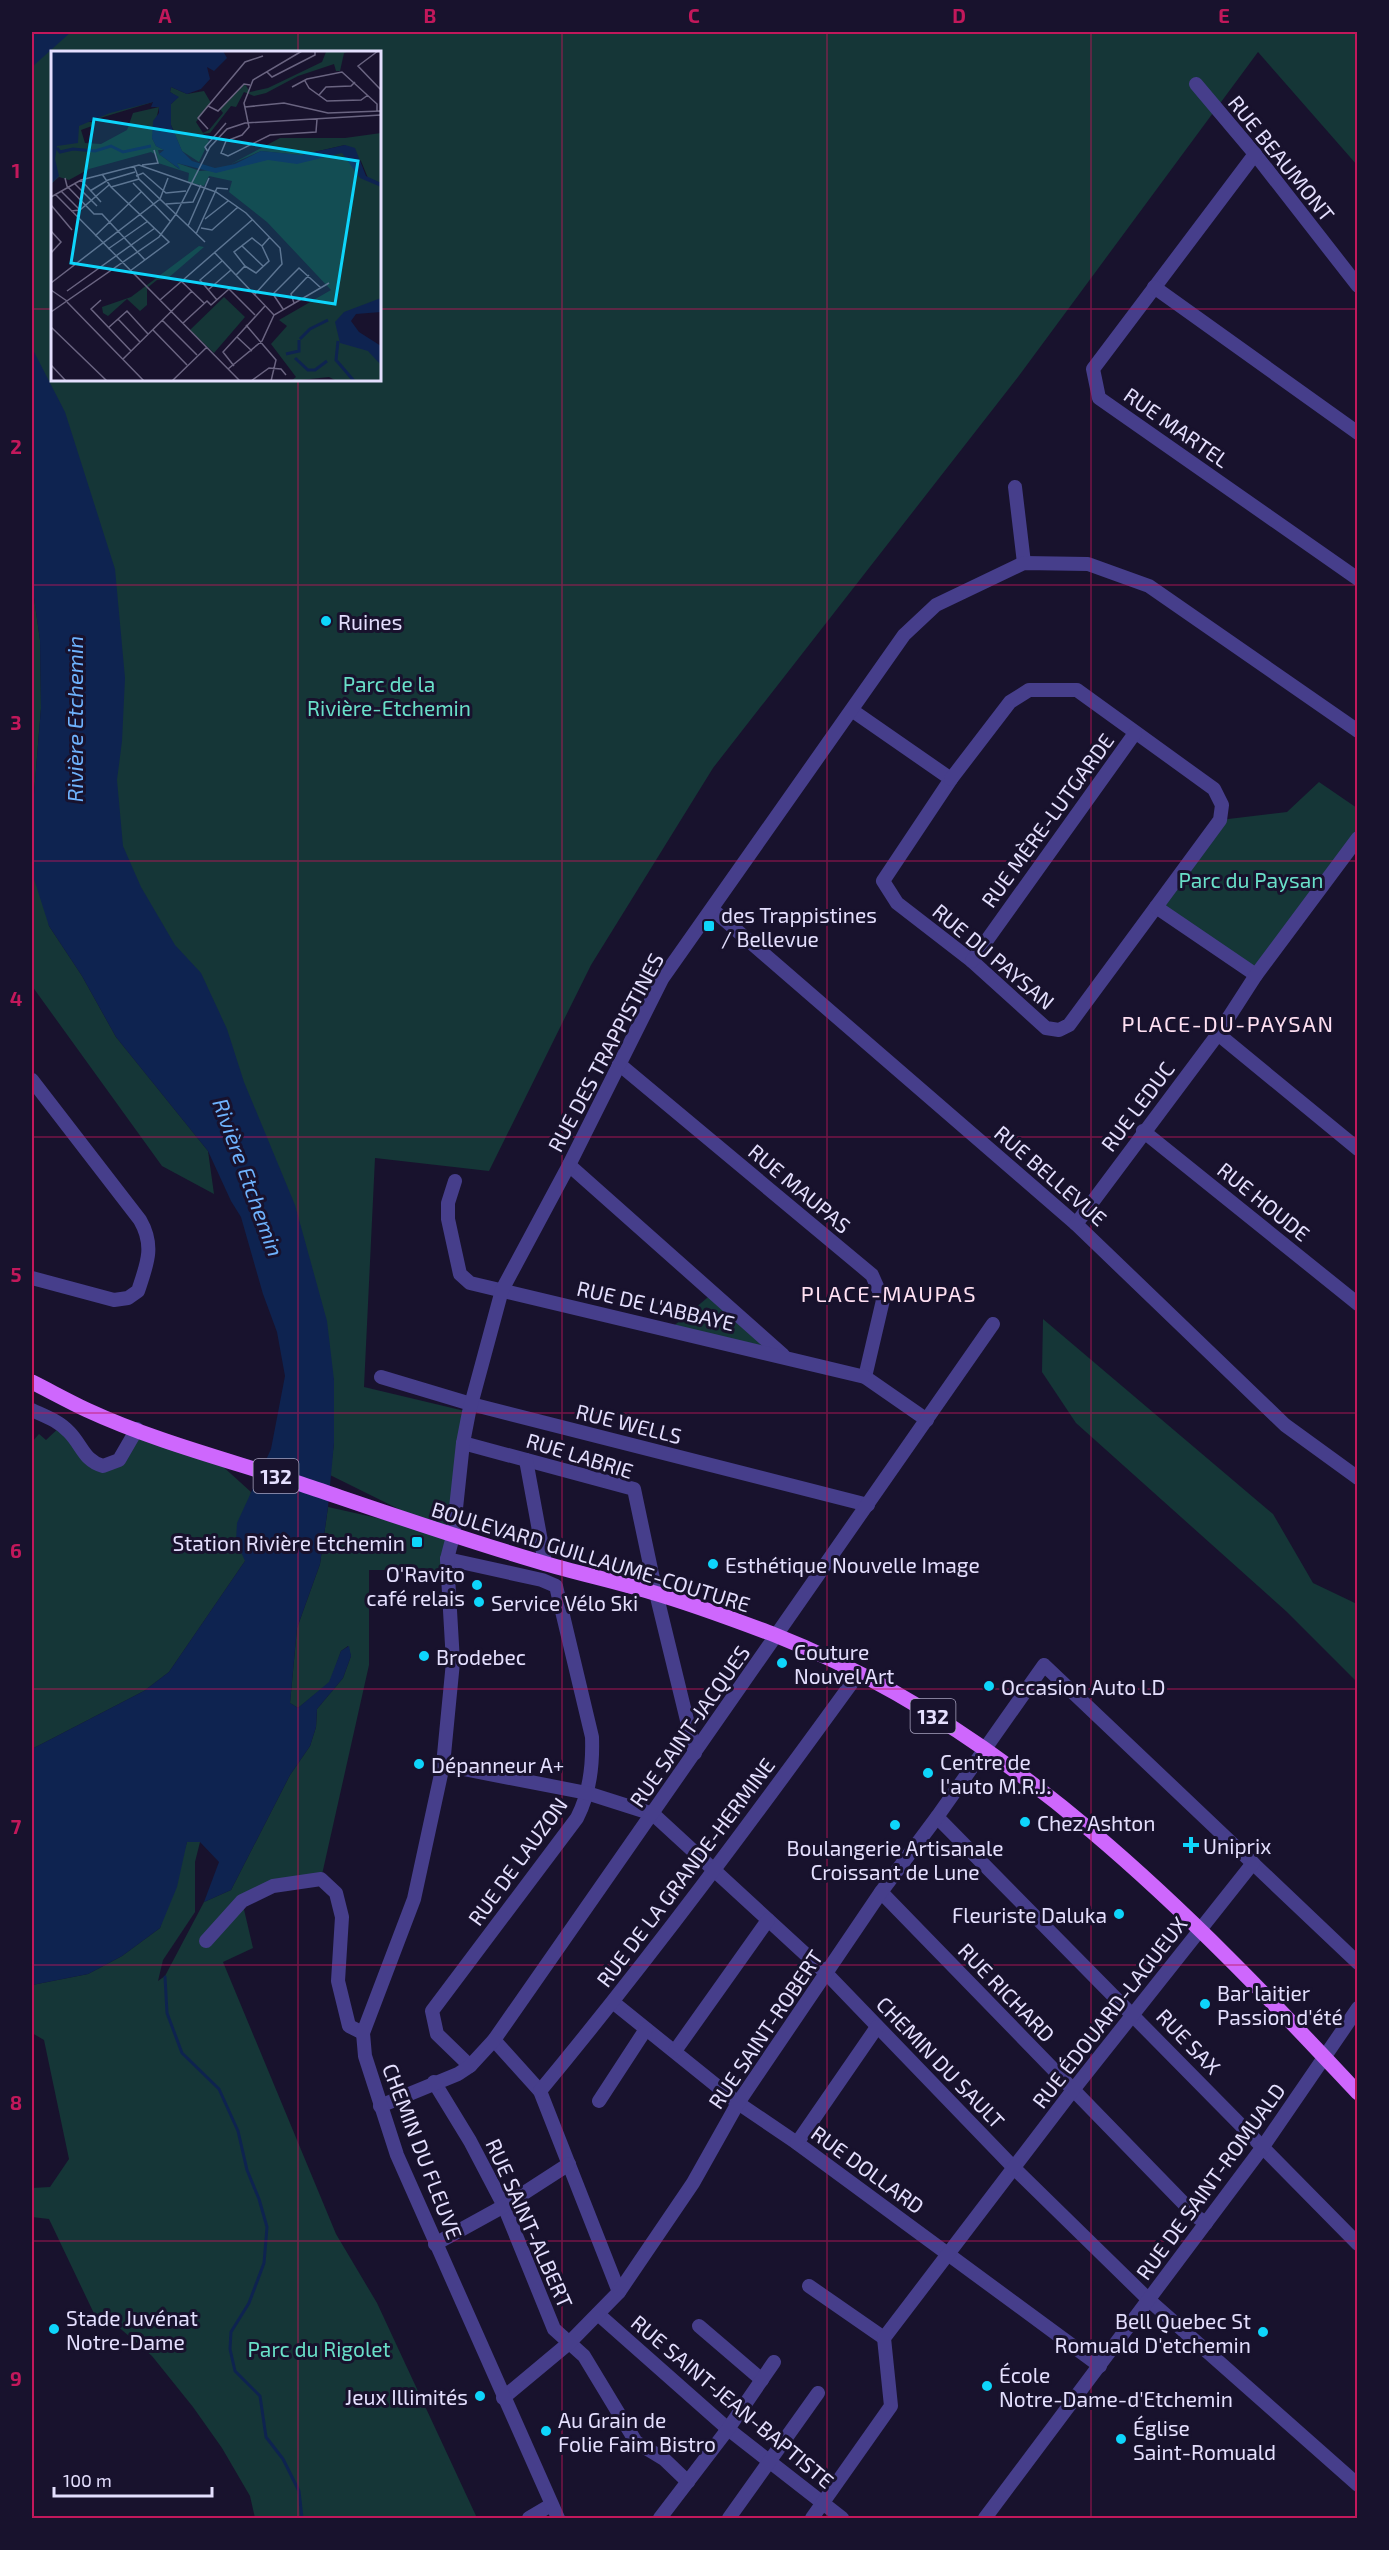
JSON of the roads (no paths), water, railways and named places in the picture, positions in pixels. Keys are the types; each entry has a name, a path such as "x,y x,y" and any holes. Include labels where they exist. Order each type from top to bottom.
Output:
{"main road":[{"name":"BOULEVARD GUILLAUME-COUTURE","path":"32,1382 89,1411 137,1429 453,1536 656,1593 777,1636 859,1673 903,1697 1011,1767 1111,1848 1201,1930 1358,2093"}],"street":[{"name":"RUE BEAUMONT","path":"1196,84 1255,154 1358,286"},
{"name":"RUE MARTEL","path":"1255,154 1093,369 1099,398 1358,579"},
{"path":"1154,287 1358,433"},
{"path":"1015,487 1024,563"},
{"name":"RUE DES TRAPPISTINES","path":"453,1536 463,1443 471,1404 502,1290 569,1165 662,979 853,711 904,635 936,605 1024,563 1088,564 1149,586 1358,731"},
{"name":"RUE DU PAYSAN","path":"1029,690 1077,690 1214,789 1222,805 1220,820 1069,1025 1059,1030 1046,1028 972,961 897,903 883,881 951,779 1010,702 1029,690"},
{"path":"853,711 951,779"},
{"name":"RUE MÈRE-LUTGARDE","path":"972,961 1135,733"},
{"name":"RUE LEDUC","path":"1076,1224 1143,1131 1218,1034 1256,975 1358,838"},
{"path":"1156,907 1256,975"},
{"name":"RUE BELLEVUE","path":"712,909 1076,1224 1285,1425 1358,1478"},
{"path":"1218,1034 1358,1149"},
{"name":"RUE MAUPAS","path":"619,1064 872,1275 883,1300 866,1377"},
{"path":"32,1080 140,1220 146,1231 150,1247 138,1291 128,1298 114,1300 32,1278"},
{"name":"RUE HOUDE","path":"1143,1131 1358,1304"},
{"path":"569,1165 784,1356"},
{"name":"RUE DE L'ABBAYE","path":"455,1181 448,1203 448,1219 460,1275 470,1283 866,1377 927,1420"},
{"name":"RUE SAINT-JACQUES","path":"380,2106 458,2074 470,2066 494,2040 993,1324"},
{"name":"RUE WELLS","path":"381,1377 471,1404 868,1505"},
{"path":"32,1410 62,1425 75,1438 90,1461 103,1466 119,1460 137,1429"},
{"name":"RUE LABRIE","path":"463,1443 634,1489 656,1593 696,1753"},
{"path":"526,1460 544,1563"},
{"name":"CHEMIN DU FLEUVE","path":"453,1536 447,1559 453,1662 443,1765 414,1899 363,2033 365,2056 397,2155 558,2518"},
{"name":"RUE DE LAUZON","path":"447,1559 542,1580 556,1586 592,1737 593,1757 587,1793 577,1818 432,2011 437,2034 470,2066"},
{"name":"RUE SAINT-ROBERT","path":"503,2398 569,2343 619,2292 693,2182 738,2103 827,1974 880,1892 938,1817 1044,1665 1253,1863"},
{"name":"RUE DE LA GRANDE-HERMINE","path":"540,2091 614,2002 715,1871 859,1673"},
{"name":"CHEMIN DU SAULT","path":"443,1765 587,1793 653,1814 827,1974 1014,2168 1150,2301 1358,2485"},
{"name":"RUE SAX","path":"938,1817 1358,2244"},
{"path":"1253,1863 1358,1963"},
{"name":"RUE ÉDOUARD-LAGUEUX","path":"884,2338 1073,2090 1253,1863"},
{"path":"206,1941 242,1901 273,1886 321,1879 336,1893 342,1917 338,1981 349,2026 363,2033"},
{"name":"RUE RICHARD","path":"880,1892 1206,2223"},
{"path":"675,2050 768,1920"},
{"name":"RUE DOLLARD","path":"614,2002 738,2103 948,2252 1100,2366"},
{"name":"RUE DE SAINT-ROMUALD","path":"985,2518 1150,2301 1262,2148 1358,2008"},
{"path":"797,2143 877,2027"},
{"path":"599,2101 646,2029"},
{"name":"RUE SAINT-JEAN-BAPTISTE","path":"494,2040 540,2091 619,2292"},
{"name":"RUE SAINT-ALBERT","path":"434,2082 470,2141 504,2206 554,2330 584,2356 636,2442 664,2459 688,2482"},
{"path":"435,2244 504,2206 569,2164"},
{"path":"809,2286 884,2338 891,2406 812,2518"},
{"name":"RUE SAINT-JEAN-BAPTISTE","path":"598,2314 728,2429 842,2518"},
{"path":"699,2326 762,2380"},
{"path":"660,2518 728,2429 774,2362"},
{"path":"729,2518 818,2393"},
{"path":"529,2518 551,2505"}],"water":[{"path":"32,32 71,32 32,67"},
{"name":"Rivière Etchemin","path":"32,348 65,412 115,569 125,678 122,741 117,780 123,846 141,887 175,945 201,973 227,1029 244,1082 295,1205 327,1321 334,1380 334,1443 328,1507 320,1564 297,1628 290,1703 298,1708 329,1682 341,1651 349,1646 351,1656 343,1678 317,1709 316,1727 310,1746 290,1775 231,1890 204,1902 219,1862 200,1842 187,1842 177,1887 160,1928 122,1956 88,1974 32,1985 32,1749 144,1691 169,1672 245,1561 236,1541 237,1523 271,1449 285,1376 277,1332 263,1294 241,1217 208,1151 116,1037 82,976 49,926 34,879 34,794 41,708 40,640 32,584"}],"waterway":[{"path":"165,1977 167,2013 182,2053 219,2089 238,2131 247,2170 267,2227 264,2263 249,2303 231,2332 230,2349 235,2371 260,2396 266,2437 283,2459 299,2491 302,2518"}],"place":[{"name":"Ruines","path":"326,621"},
{"name":"des Trappistines / Bellevue","path":"709,926"},
{"name":"Station Rivière Etchemin","path":"417,1542"},
{"name":"Esthétique Nouvelle Image","path":"713,1564"},
{"name":"O'Ravito café relais","path":"477,1585"},
{"name":"Service Vélo Ski","path":"479,1602"},
{"name":"Brodebec","path":"424,1656"},
{"name":"Couture Nouvel Art","path":"782,1663"},
{"name":"Occasion Auto LD","path":"989,1686"},
{"name":"Dépanneur A+","path":"419,1764"},
{"name":"Centre de l'auto M.R.J.","path":"928,1773"},
{"name":"Chez Ashton","path":"1025,1822"},
{"name":"Boulangerie Artisanale Croissant de Lune","path":"895,1825"},
{"name":"Uniprix","path":"1191,1845"},
{"name":"Fleuriste Daluka","path":"1119,1914"},
{"name":"Bar laitier Passion d'été","path":"1205,2004"},
{"name":"Stade Juvénat Notre-Dame","path":"54,2329"},
{"name":"Bell Quebec St Romuald D'etchemin","path":"1263,2332"},
{"name":"École Notre-Dame-d'Etchemin","path":"987,2386"},
{"name":"Jeux Illimités","path":"480,2396"},
{"name":"Au Grain de Folie Faim Bistro","path":"546,2431"},
{"name":"Église Saint-Romuald","path":"1121,2439"}],"district":[{"name":"PLACE-DU-PAYSAN","path":"1228,1023"},
{"name":"PLACE-MAUPAS","path":"889,1293"}],"park label":[{"name":"Parc de la Rivière-Etchemin","path":"389,695"},
{"name":"Parc du Paysan","path":"1251,879"},
{"name":"Parc du Rigolet","path":"319,2348"}]}
